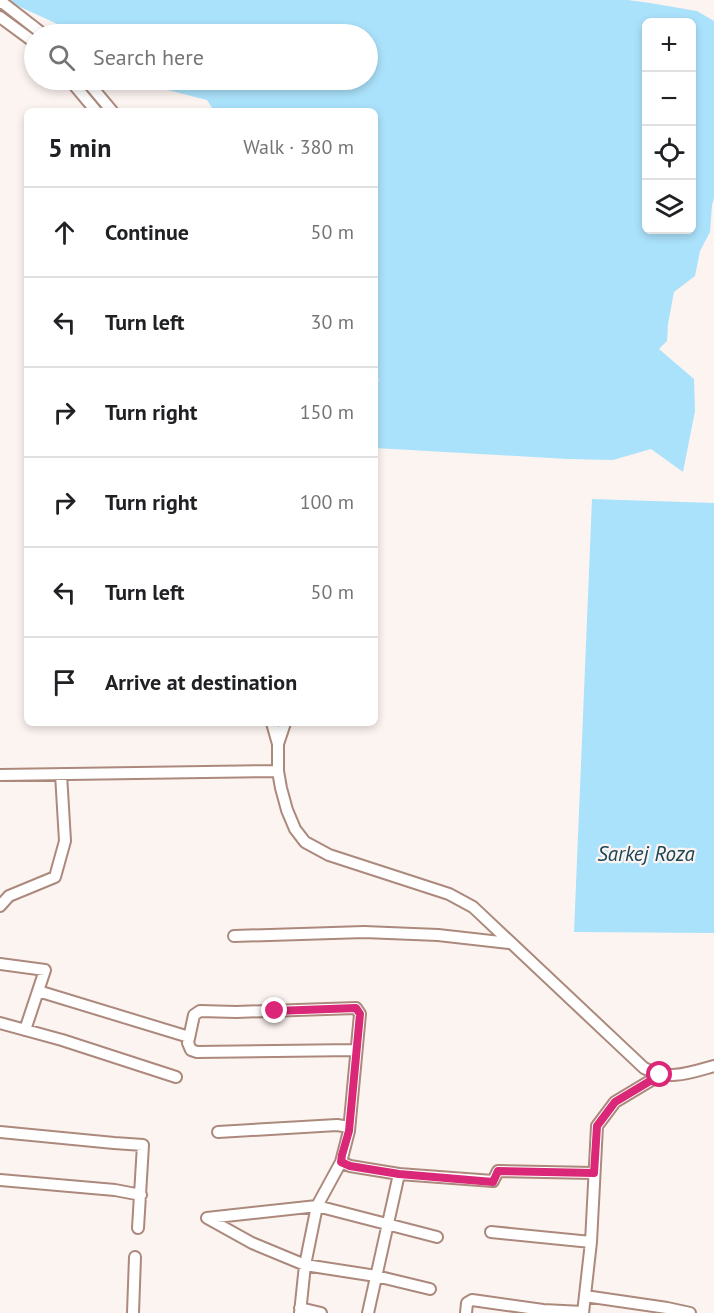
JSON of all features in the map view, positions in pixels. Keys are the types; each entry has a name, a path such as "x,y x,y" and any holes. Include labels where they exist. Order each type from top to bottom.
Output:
{"street":[{"path":"0,3 30,24"},
{"path":"0,17 24,35"},
{"path":"78,90 93,108"},
{"path":"94,90 109,108"},
{"path":"273,726 278,744 278,771 287,810 295,829 305,842 319,851 348,863 449,894 473,907 644,1068 660,1075 683,1074 714,1066"},
{"path":"278,744 284,726"},
{"path":"0,776 278,771"},
{"path":"0,906 9,897 55,878 65,841 61,774"},
{"path":"234,936 364,932 438,935 509,943"},
{"path":"0,964 45,970 25,1030"},
{"path":"38,991 189,1037"},
{"path":"321,1313 300,1311 305,1265 317,1206 341,1162 349,1127 360,1014 356,1008 200,1011 194,1015 188,1043 191,1050 197,1052 356,1050"},
{"path":"0,1023 176,1077"},
{"path":"466,1313 467,1303 472,1300 583,1313 591,1242 597,1126 615,1102 660,1075"},
{"path":"218,1132 337,1125 349,1127"},
{"path":"0,1132 143,1145 138,1228"},
{"path":"341,1162 350,1166 399,1174 493,1182 498,1171 594,1173"},
{"path":"368,1313 399,1174"},
{"path":"0,1180 115,1190 141,1195"},
{"path":"430,1289 376,1276 305,1265 252,1243 207,1218 317,1206 437,1237"},
{"path":"491,1232 591,1242"},
{"path":"133,1313 135,1257"},
{"path":"585,1296 690,1313"}],"water":[{"path":"5,0 628,0 697,11 714,21 714,198 710,232 700,251 695,276 674,292 667,341 659,349 694,379 695,411 683,472 651,449 613,460 378,448 378,108 212,108 207,100 168,90 378,90 378,24 57,24"},
{"name":"Sarkej Roza","path":"592,499 714,503 714,933 574,932"}],"route":[{"path":"275,1011 356,1008 360,1014 349,1131 341,1162 350,1166 399,1174 493,1182 498,1171 594,1173 597,1126 615,1102 660,1075"}]}
